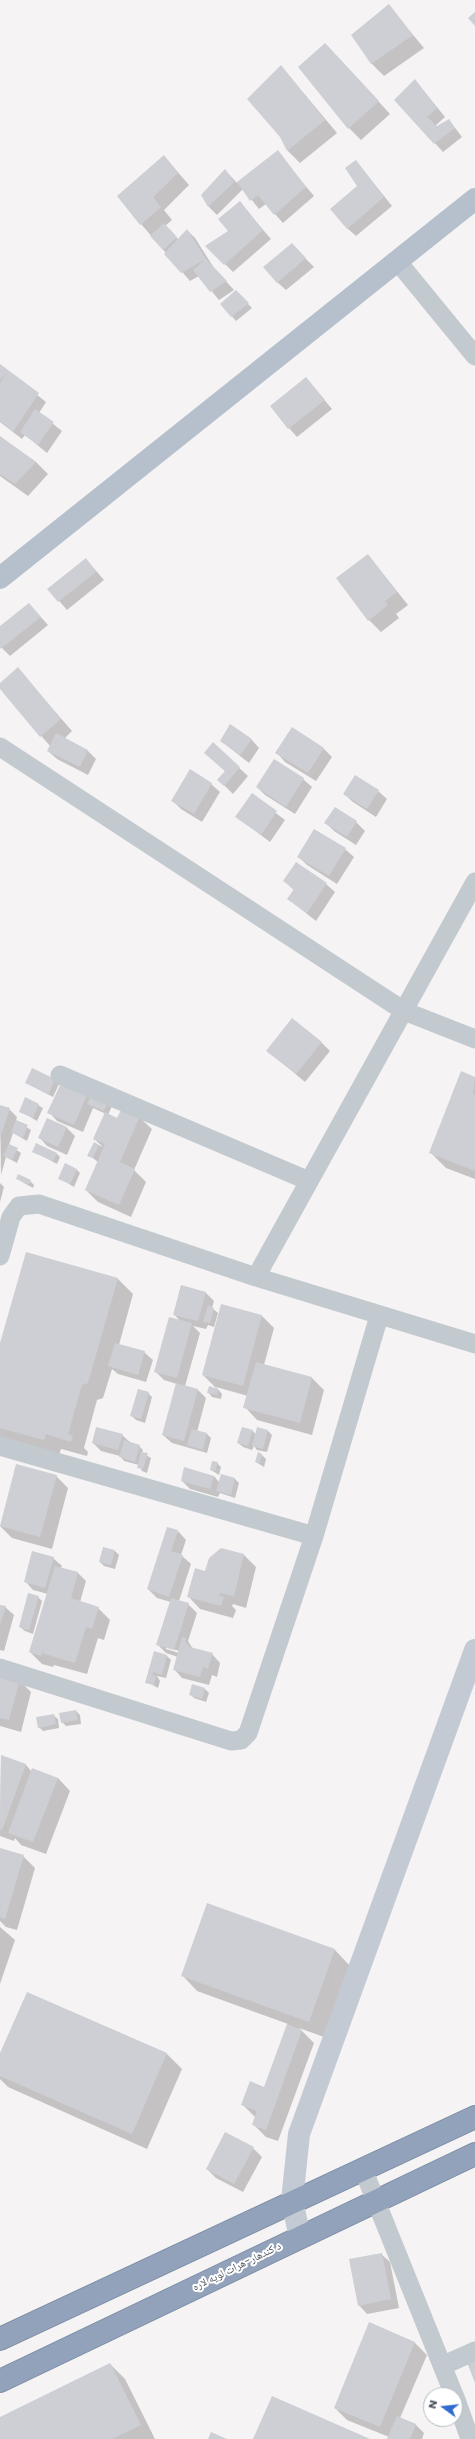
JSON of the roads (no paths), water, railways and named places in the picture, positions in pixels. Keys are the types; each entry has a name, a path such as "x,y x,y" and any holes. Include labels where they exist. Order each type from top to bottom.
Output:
{"highway":[{"path":"0,2339 292,2201 475,2117"},
{"name":"د کندهار-هرات لويه لاره","path":"0,2381 475,2154"}],"main road":[{"path":"0,578 398,262 475,199"}],"street":[{"path":"398,262 475,356"},
{"path":"0,747 404,1010 475,1038"},
{"path":"256,1277 475,882"},
{"path":"60,1075 309,1181"},
{"path":"0,1256 11,1217 19,1206 39,1204 256,1277 379,1316 475,1344"},
{"path":"0,1668 231,1741 241,1740 248,1732 314,1536 379,1316"},
{"path":"0,1446 314,1536"},
{"path":"300,2237 292,2201 299,2134 470,1679 475,1650"},
{"path":"363,2169 452,2387"},
{"path":"444,2365 475,2351"},
{"path":"463,2419 470,2439"}]}
